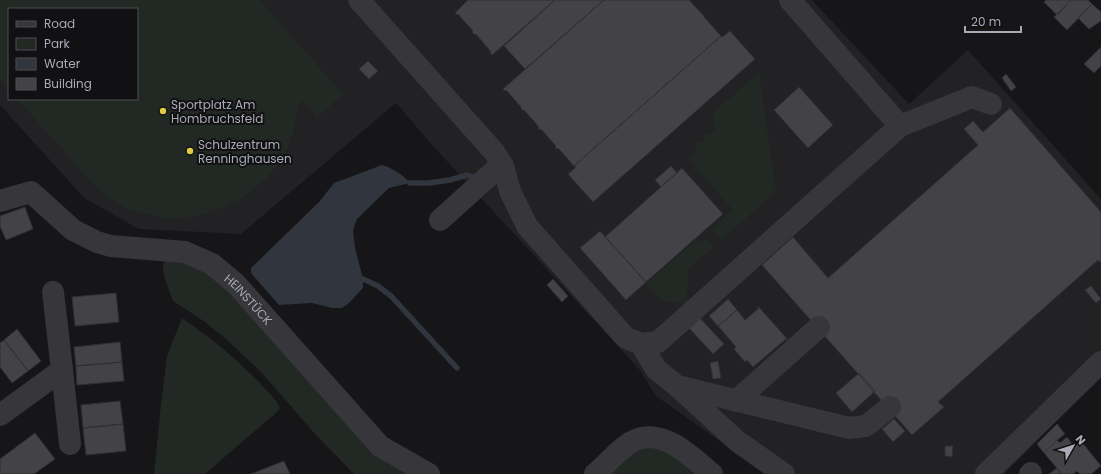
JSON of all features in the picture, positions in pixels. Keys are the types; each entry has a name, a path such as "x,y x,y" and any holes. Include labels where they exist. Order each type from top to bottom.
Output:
{"street":[{"path":"359,0 495,152 502,164 510,191 528,226 626,338 641,344 658,342 900,126 972,97 991,104"},
{"path":"790,0 900,126"},
{"path":"440,220 502,164"},
{"name":"HEINSTÜCK","path":"0,201 31,192 73,230 97,242 111,246 185,252 212,264 236,284 380,446 405,462 428,474"},
{"path":"53,292 70,444"},
{"path":"736,401 818,327"},
{"path":"641,344 656,369 677,386 737,441 784,474"},
{"path":"986,474 1101,362"},
{"path":"0,414 62,370"},
{"path":"677,386 849,428 866,426 890,407"},
{"path":"595,474 627,445 637,439 649,437 668,441 688,454 712,474"}],"shaded area":[{"path":"0,0 812,0 909,104 968,50 1101,199 1101,378 1004,474 766,474 656,396 639,369 432,145 396,103 241,234 139,229 84,198 0,105"}],"green space":[{"name":"Sportplatz Am Hombruchsfeld","path":"0,0 260,0 343,94 317,118 303,101 298,105 293,134 288,149 270,174 247,194 219,209 204,214 169,219 127,208 105,195 18,100 138,100 138,8 8,8 8,89 0,80"},
{"path":"759,72 776,192 721,240 712,229 733,210 688,159 696,152 695,142 704,141 703,134 715,132 712,114"},
{"path":"697,239 701,243 707,239 714,247 688,269 687,303 673,303 663,300 646,284"},
{"path":"183,258 215,278 416,474 354,474 316,435 261,372 227,340 205,322 173,301 165,279 163,269 164,262 169,259"},
{"path":"182,318 208,337 244,368 267,390 280,408 205,474 154,474 167,356"},
{"path":"641,448 660,449 680,458 702,474 607,474"}],"water":[{"path":"382,165 398,172 410,183 389,188 357,219 353,230 355,248 363,279 363,288 349,303 342,308 332,308 312,303 279,305 251,273 251,268 319,202 334,183"}],"building":[{"path":"468,0 555,0 492,55 476,34 475,35 458,14 457,15 455,13"},
{"path":"555,0 604,0 525,69 504,46"},
{"path":"604,0 689,0 705,16 704,17 721,36 574,166 558,148 557,149 555,147 556,146 541,129 540,130 538,128 539,127 524,110 523,111 506,90 505,91 503,89"},
{"path":"1046,0 1071,0 1057,15 1044,2"},
{"path":"1071,0 1088,0 1092,4 1067,30 1054,17"},
{"path":"1092,4 1101,12 1101,21 1089,29 1078,18"},
{"path":"730,31 755,59 593,202 568,174 576,167 574,166 721,36 722,37"},
{"path":"1101,47 1101,66 1094,73 1084,64"},
{"path":"368,61 378,71 369,79 359,69"},
{"path":"1006,74 1016,87 1011,91 1002,78"},
{"path":"799,87 833,125 808,148 774,110"},
{"path":"1010,108 1101,212 1101,263 1098,260 938,402 944,407 912,435 762,265 793,237 828,278 978,145 964,129 973,121 983,132"},
{"path":"671,166 677,173 661,187 655,180"},
{"path":"682,168 723,214 646,282 605,237"},
{"path":"25,207 33,229 6,240 0,226 0,216"},
{"path":"600,231 646,282 626,300 580,248"},
{"path":"553,279 568,296 562,302 547,285"},
{"path":"1091,286 1101,299 1096,303 1085,290"},
{"path":"116,293 119,322 75,326 72,297"},
{"path":"728,299 737,310 718,326 709,316"},
{"path":"758,306 789,341 786,339 753,367 747,360 745,362 734,349 736,347 718,326 737,310 745,320 759,308 757,307"},
{"path":"700,318 724,344 713,354 689,328"},
{"path":"17,329 41,361 28,371 4,340"},
{"path":"4,340 28,371 12,383 0,367 0,343"},
{"path":"120,342 122,362 76,366 74,347"},
{"path":"718,361 721,378 713,379 710,363"},
{"path":"122,362 124,381 77,385 76,366"},
{"path":"859,373 875,391 852,412 836,393"},
{"path":"120,401 123,424 83,428 81,405"},
{"path":"894,419 905,431 893,442 882,429"},
{"path":"123,424 126,451 86,455 83,428"},
{"path":"1057,424 1065,434 1044,453 1037,444"},
{"path":"35,433 55,459 34,474 0,474 0,459"},
{"path":"1067,437 1074,447 1081,441 1101,466 1091,474 1080,474 1077,471 1073,474 1062,474 1044,453 1057,440 1060,443"},
{"path":"945,446 953,446 952,457 945,456"},
{"path":"284,461 290,474 251,474"},
{"path":"1057,468 1062,474 1049,474"}],"waterway":[{"path":"410,183 429,183 450,180 467,175 473,177"},
{"path":"363,279 378,286 391,296 457,368"}],"place":[{"name":"Sportplatz Am Hombruchsfeld","path":"163,111"},
{"name":"Schulzentrum Renninghausen","path":"190,151"}]}
